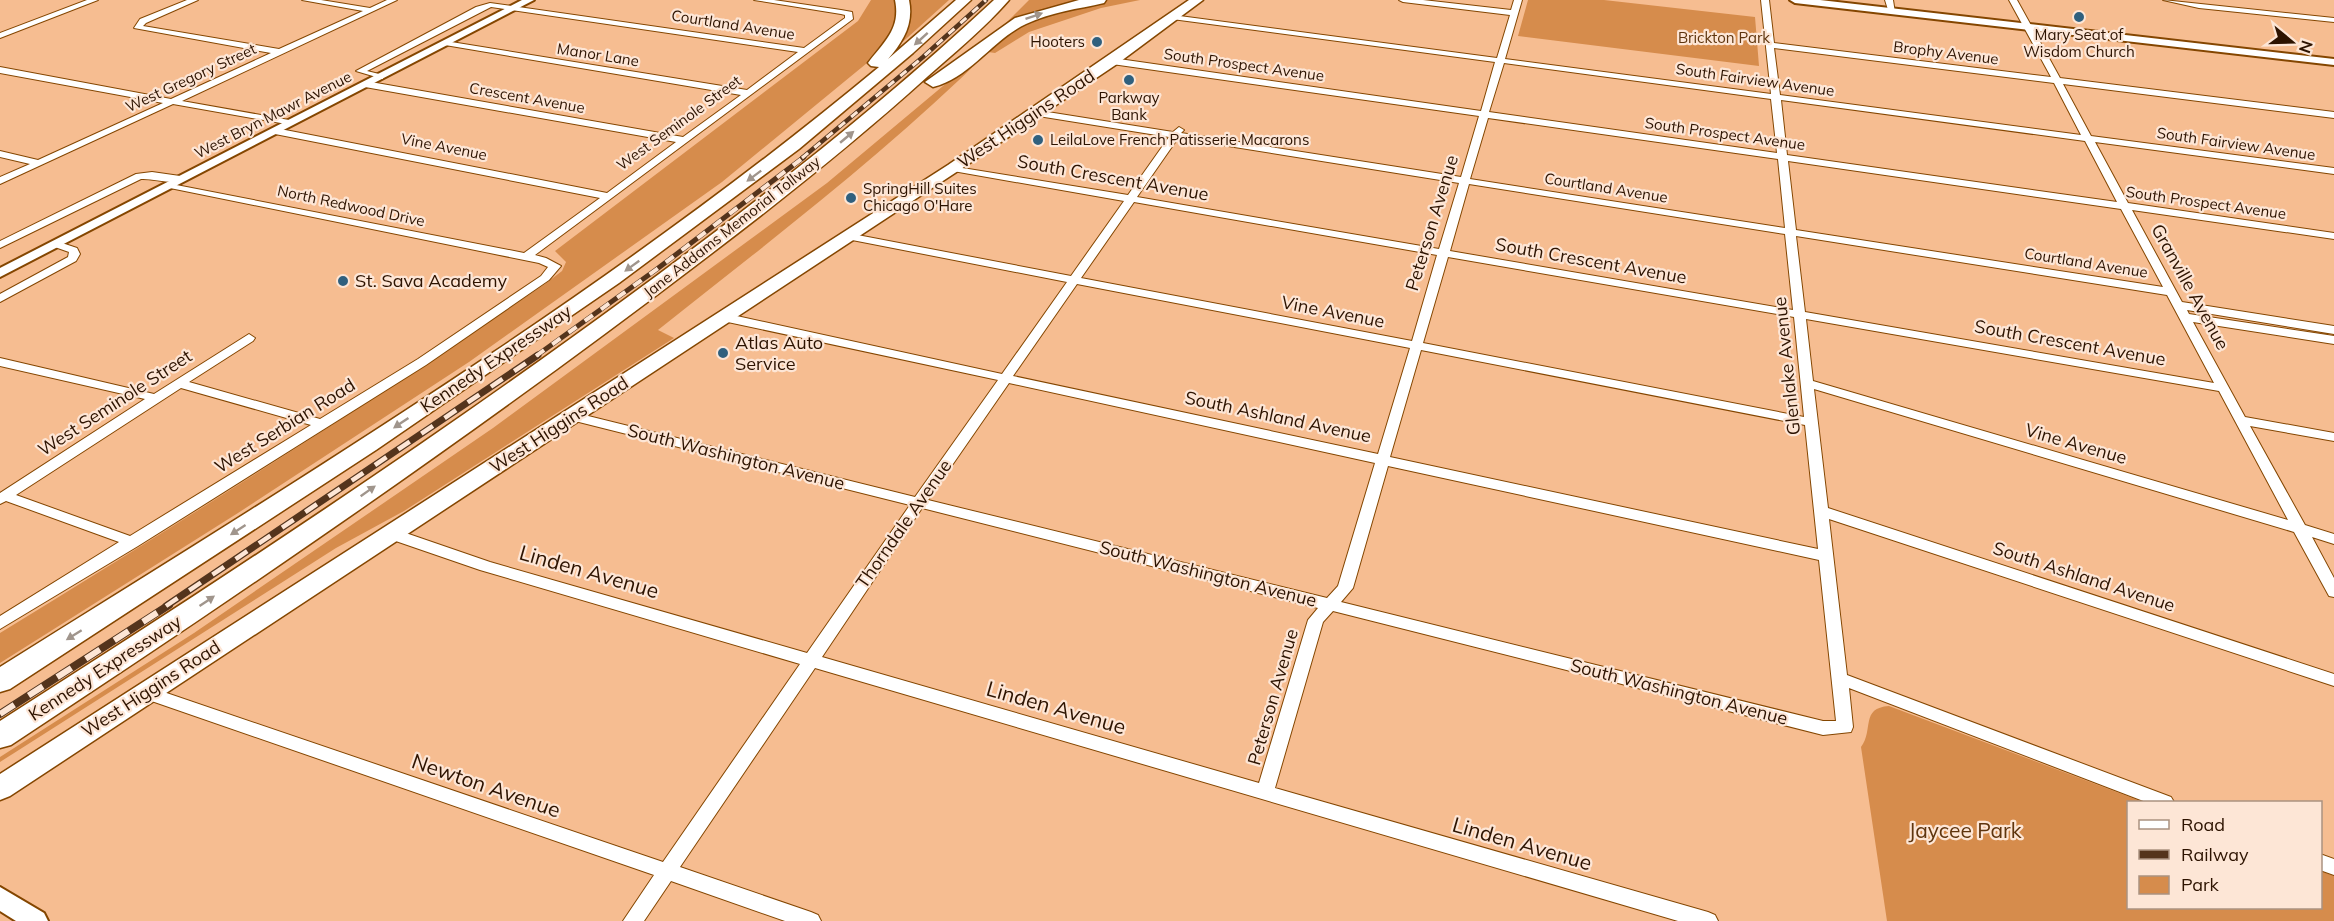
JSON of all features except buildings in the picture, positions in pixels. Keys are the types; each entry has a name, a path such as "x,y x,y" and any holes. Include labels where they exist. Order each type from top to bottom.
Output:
{"highway":[{"path":"777,159 788,138 874,65 893,44 902,25 902,0"},
{"name":"Kennedy Expressway","path":"0,681 430,404 600,288 777,159 881,74 964,0"},
{"path":"933,82 961,65 1020,21 1056,9 1099,0"},
{"path":"447,436 515,402 822,178 933,82 1007,4"},
{"name":"Jane Addams Memorial Tollway","path":"447,436 666,279 795,179 1007,4"},
{"name":"Kennedy Expressway","path":"0,736 237,581 447,436"}],"main road":[{"name":"West Higgins Road","path":"1178,18 1197,0"},
{"name":"West Higgins Road","path":"0,788 953,168 1178,18 1212,0"}],"street":[{"path":"0,36 94,0"},
{"path":"194,0 143,21 137,26 142,30 279,52"},
{"path":"306,0 371,10"},
{"name":"West Gregory Street","path":"0,181 393,0"},
{"name":"West Bryn Mawr Avenue","path":"0,273 529,0"},
{"path":"758,0 800,6 810,0"},
{"path":"1403,0 1514,14"},
{"name":"Peterson Avenue","path":"1265,793 1316,620 1345,588 1381,459 1518,0"},
{"name":"Glenlake Avenue","path":"1765,0 1845,728"},
{"path":"1795,0 2334,62"},
{"path":"1889,0 1892,11"},
{"name":"Granville Avenue","path":"2013,0 2334,592"},
{"path":"2168,0 2188,5 2334,20"},
{"path":"2257,0 2268,13"},
{"name":"West Bryn Mawr Avenue","path":"380,76 360,70 478,9 496,5 515,7"},
{"name":"West Seminole Street","path":"526,257 849,19 849,14 800,6"},
{"name":"Courtland Avenue","path":"515,7 805,51"},
{"name":"South Fairview Avenue","path":"1178,18 2334,171"},
{"name":"Manor Lane","path":"445,43 747,93"},
{"name":"Brophy Avenue","path":"1770,45 2334,115"},
{"name":"South Prospect Avenue","path":"1114,60 2334,236"},
{"path":"0,70 289,123"},
{"path":"0,79 16,73"},
{"name":"Crescent Avenue","path":"365,84 683,140"},
{"name":"Courtland Avenue","path":"1038,111 2170,288"},
{"name":"Vine Avenue","path":"275,131 608,196"},
{"name":"Thorndale Avenue","path":"633,921 919,502 1177,133"},
{"path":"0,154 40,163"},
{"name":"South Crescent Avenue","path":"953,168 2224,388"},
{"name":"West Bryn Mawr Avenue","path":"0,245 139,176 152,175 175,182"},
{"name":"North Redwood Drive","path":"175,182 526,257"},
{"name":"Vine Avenue","path":"847,236 1811,422"},
{"path":"0,299 72,259 75,254 73,250 56,244"},
{"name":"West Serbian Road","path":"0,623 322,424 488,317 545,278 555,266 542,260 526,257"},
{"path":"2183,311 2334,330"},
{"path":"2183,311 2334,340"},
{"name":"South Ashland Avenue","path":"723,317 1826,556"},
{"name":"West Seminole Street","path":"2,498 249,338"},
{"path":"0,362 156,398"},
{"path":"178,383 322,424"},
{"name":"Vine Avenue","path":"1807,383 2334,539"},
{"name":"South Washington Avenue","path":"572,416 1823,728 1845,728"},
{"path":"2242,420 2334,437"},
{"path":"2,498 133,542"},
{"name":"South Ashland Avenue","path":"1821,511 2334,680"},
{"name":"Linden Avenue","path":"392,534 485,566 1708,921"},
{"path":"1839,678 2162,801"},
{"name":"Newton Avenue","path":"146,692 811,921"},
{"path":"0,898 36,921"}],"green space":[{"path":"871,0 895,0 896,24 878,54 722,182 469,362 238,513 0,663 0,633 274,462 545,284 562,271 566,262 555,251 858,21"},
{"path":"909,0 949,0 897,47 908,25"},
{"path":"1029,0 1088,0 1022,17 1001,28"},
{"path":"1108,0 1140,0 1101,8 1029,32 995,53 988,52 868,161 658,330 674,338 404,511 336,548 0,762 0,757 194,633 493,428 827,183 998,40 1032,19"},
{"name":"Brickton Park","path":"1528,0 1604,0 1755,17 1759,66 1518,36"},
{"name":"Jaycee Park","path":"1889,706 2140,801 2127,801 2127,909 2322,909 2322,871 2334,876 2334,921 1887,921 1861,747 1867,734 1871,715 1880,708"}],"railway":[{"path":"802,158 923,57 986,0"},
{"path":"536,356 657,269 804,157"},
{"path":"166,606 538,355"},
{"path":"0,714 169,605"}],"place":[{"name":"Mary Seat of Wisdom Church","path":"2079,17"},
{"name":"Hooters","path":"1097,42"},
{"name":"Parkway Bank","path":"1129,80"},
{"name":"LeilaLove French Patisserie Macarons","path":"1038,140"},
{"name":"SpringHill Suites Chicago O'Hare","path":"851,198"},
{"name":"St. Sava Academy","path":"343,281"},
{"name":"Atlas Auto Service","path":"723,353"}]}
